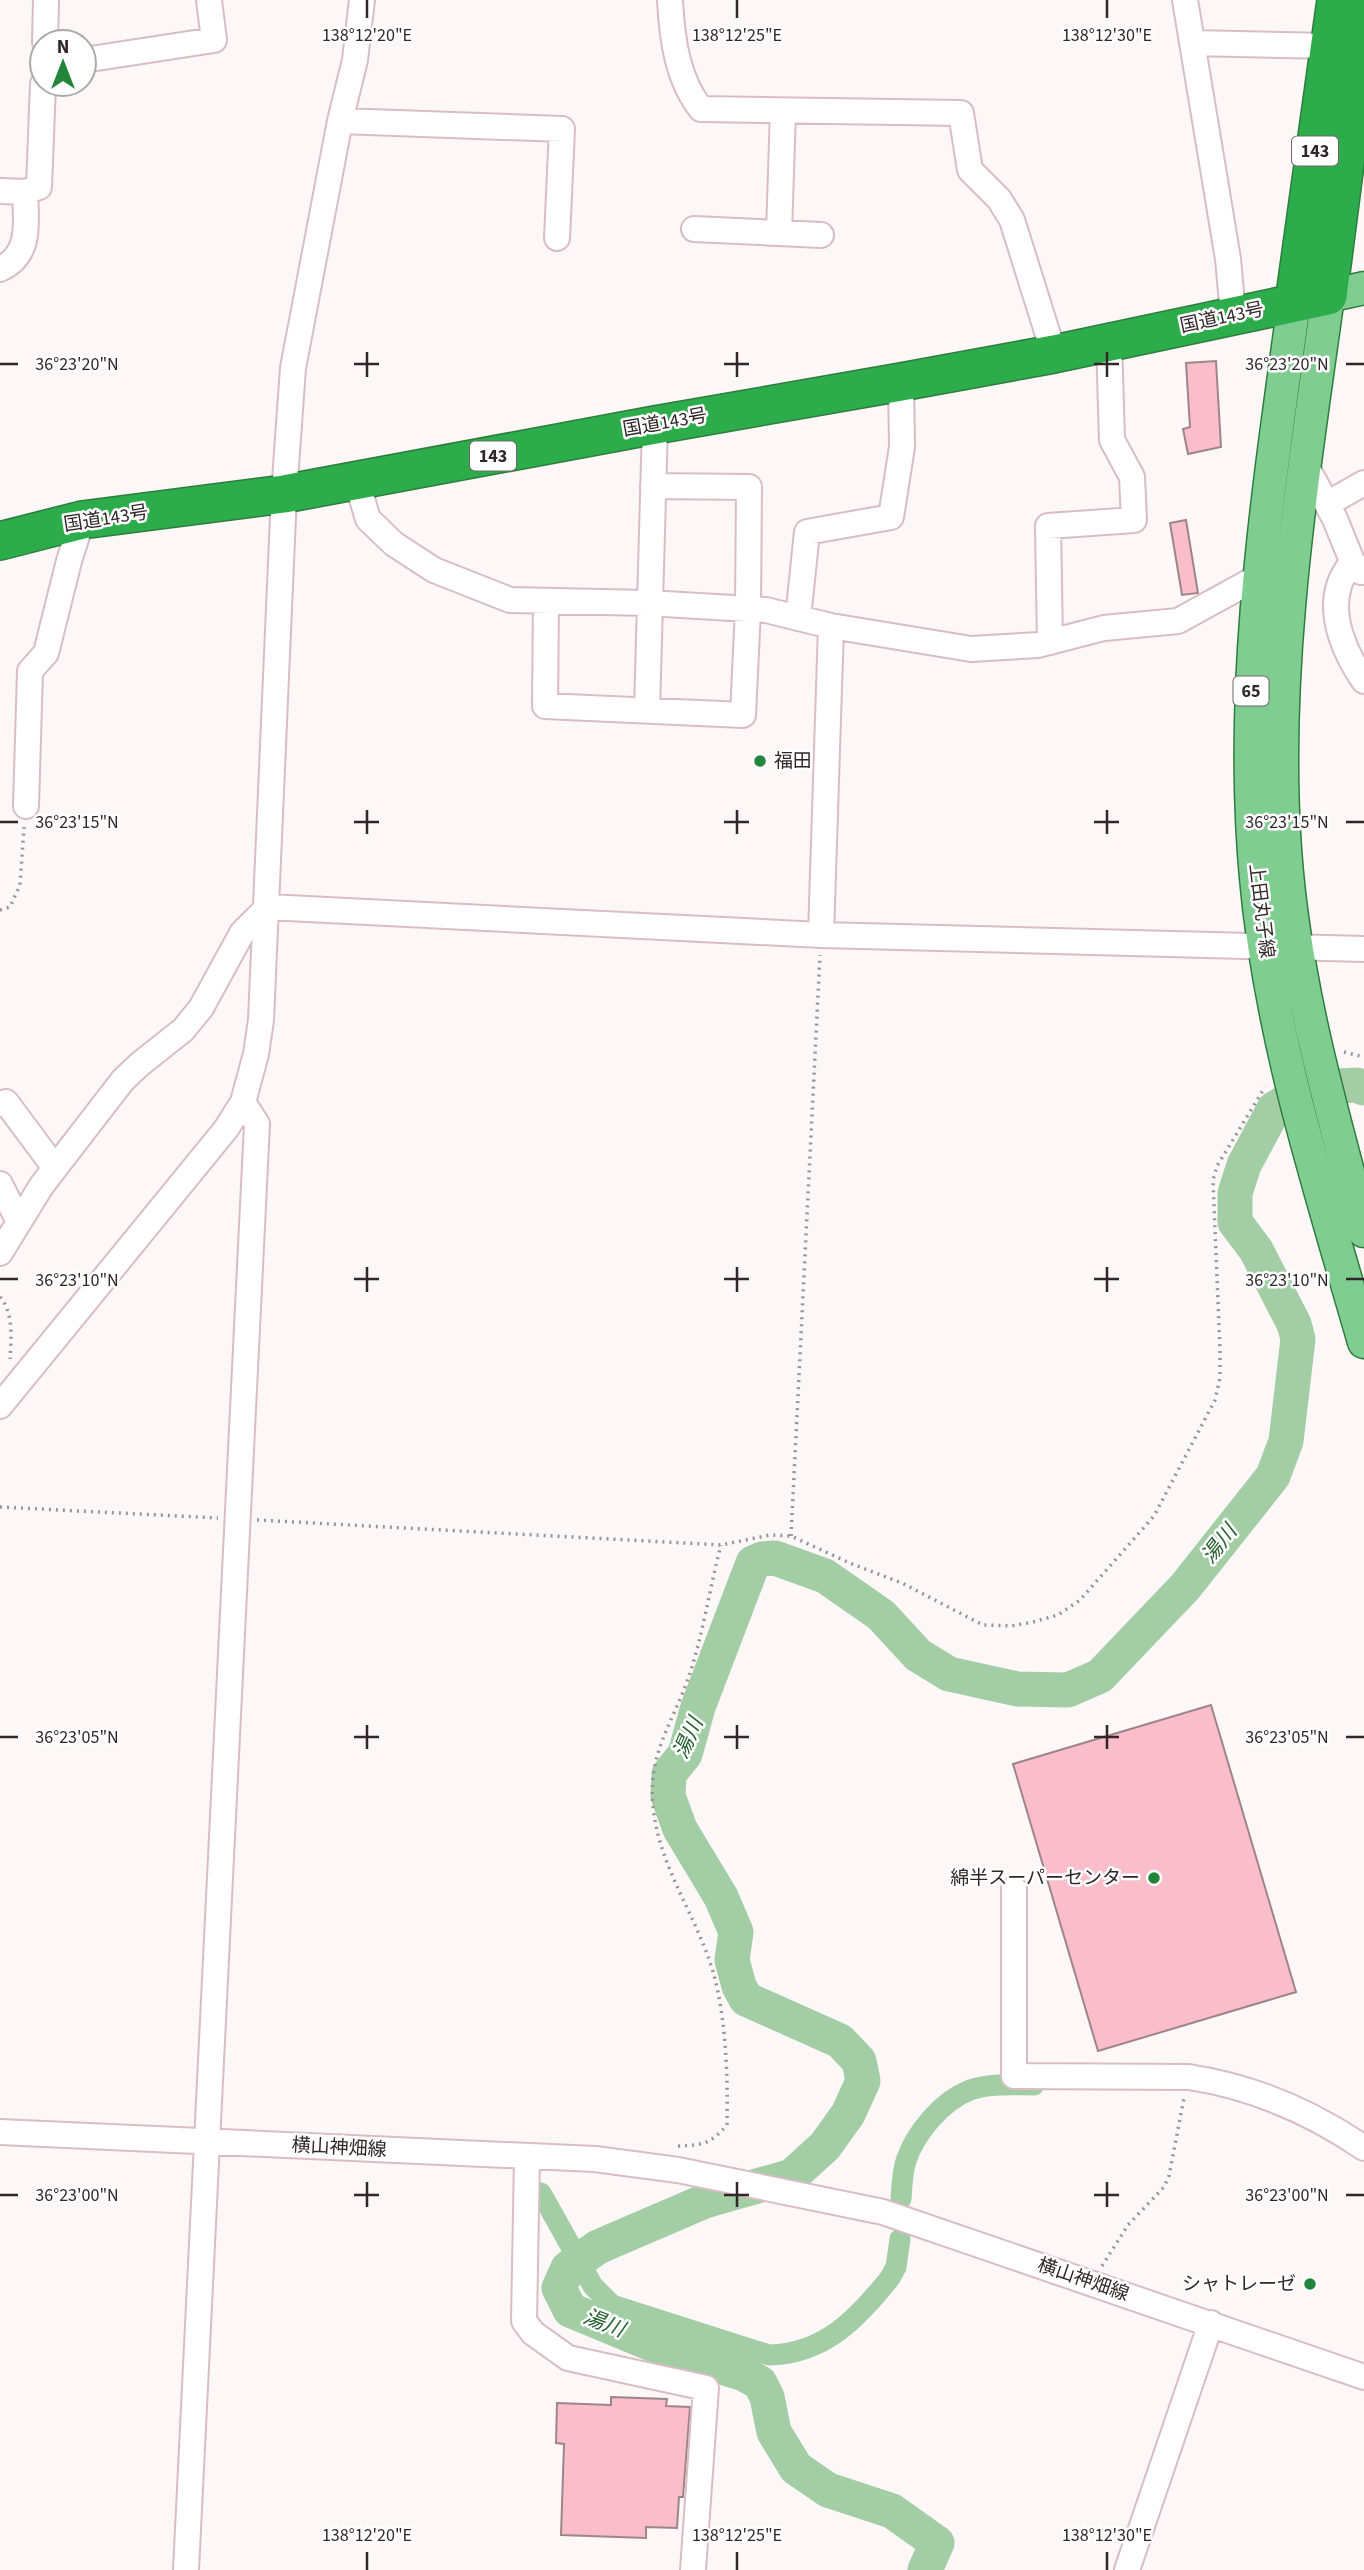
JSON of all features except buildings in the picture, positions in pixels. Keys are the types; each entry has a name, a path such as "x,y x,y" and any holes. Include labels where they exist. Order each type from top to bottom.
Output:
{"highway":[{"name":"143","path":"1311,299 1354,39 1336,0"},
{"name":"国道143号","path":"0,541 82,520 357,482 654,425 1054,354 1311,299"}],"main road":[{"path":"1311,299 1364,288"},
{"name":"上田丸子線","path":"1311,299 1305,464 1289,606 1284,706 1285,847 1307,1011 1364,1231"},
{"name":"上田丸子線","path":"1311,299 1258,577 1251,691 1250,778 1256,880 1265,946 1289,1075 1364,1342"}],"street":[{"path":"45,28 46,0"},
{"path":"98,58 214,40 209,0"},
{"path":"5,1400 226,1129 243,1102 256,1054 261,1020 268,906 284,494 293,368 340,121 355,60 362,0"},
{"path":"670,0 675,48 688,93 701,109 961,113 970,170 999,198 1012,220 1054,354"},
{"path":"1185,0 1228,259 1233,314"},
{"path":"1192,43 1354,39"},
{"path":"0,191 25,192 39,187 42,98"},
{"path":"779,233 783,111"},
{"path":"340,121 562,129 557,238"},
{"path":"0,269 11,264 26,240 25,192"},
{"path":"694,229 821,235"},
{"path":"1050,642 1048,526 1134,520 1132,477 1112,440 1110,342"},
{"path":"798,618 807,532 891,517 902,447 901,382"},
{"path":"647,710 654,425"},
{"path":"1305,464 1360,570 1339,585 1336,609 1343,643 1364,681"},
{"path":"357,482 368,519 394,544 434,570 510,600 648,603 766,610 831,626 971,649 1038,645 1104,628 1178,621 1258,577"},
{"path":"1327,504 1364,483"},
{"path":"546,601 545,706 743,715 748,609 749,487 653,486"},
{"path":"26,806 30,671 46,653 82,520"},
{"path":"821,935 831,626"},
{"path":"0,1253 55,1168 123,1080 183,1030 201,1008 242,933 268,906 821,935 1364,949"},
{"path":"0,1104 6,1102 55,1168"},
{"path":"186,2570 257,1124 243,1102"},
{"path":"0,1184 19,1222"},
{"path":"1014,1889 1014,2076 1189,2077 1218,2081 1304,2111 1364,2148"},
{"name":"横山神畑線","path":"0,2132 595,2159 670,2169 883,2212 1364,2377"},
{"path":"527,2157 524,2320 533,2333 568,2358 706,2388 693,2570"},
{"path":"1127,2570 1211,2323"}],"path":[{"path":"0,910 10,907 20,885 26,806"},
{"path":"791,1536 821,935"},
{"path":"0,1507 721,1545 770,1535 791,1536 902,1583 983,1625 1011,1626 1058,1615 1080,1600 1154,1516 1215,1400 1220,1378 1220,1360 1213,1180 1225,1153 1272,1076 1289,1075"},
{"path":"0,1297 8,1311 11,1331 5,1400"},
{"path":"670,2169 668,2149 702,2145 714,2139 727,2125 727,2083 716,1990 707,1952 665,1862 653,1808 652,1773 656,1755 688,1677 721,1545"},
{"path":"1091,2282 1128,2225 1156,2196 1169,2176 1186,2092"}],"waterway":[{"name":"湯川","path":"925,2570 937,2543 892,2511 828,2490 796,2468 774,2432 767,2397 760,2383 744,2374 664,2349 570,2310 559,2288 568,2268 598,2247 705,2201 792,2176 825,2146 848,2114 863,2081 859,2061 840,2041 746,1999 739,1986 732,1960 736,1932 721,1897 680,1829 668,1796 669,1774 685,1754 698,1707 753,1563 762,1559 775,1558 825,1576 881,1615 918,1655 949,1674 1017,1689 1068,1690 1100,1676 1185,1587 1273,1476 1286,1441 1298,1339 1294,1324 1256,1250 1235,1222 1235,1193 1244,1165 1274,1109 1308,1088 1356,1085 1364,1088"},
{"path":"901,2199 904,2170 910,2150 931,2119 949,2102 970,2090 985,2086 1034,2085"},
{"path":"541,2193 593,2286 612,2305 769,2355 789,2353 823,2341 852,2320 890,2278 896,2267 900,2239"}],"place":[{"name":"福田","path":"760,761"},
{"name":"綿半スーパーセンター","path":"1154,1878"},
{"name":"シャトレーゼ","path":"1310,2284"}]}
